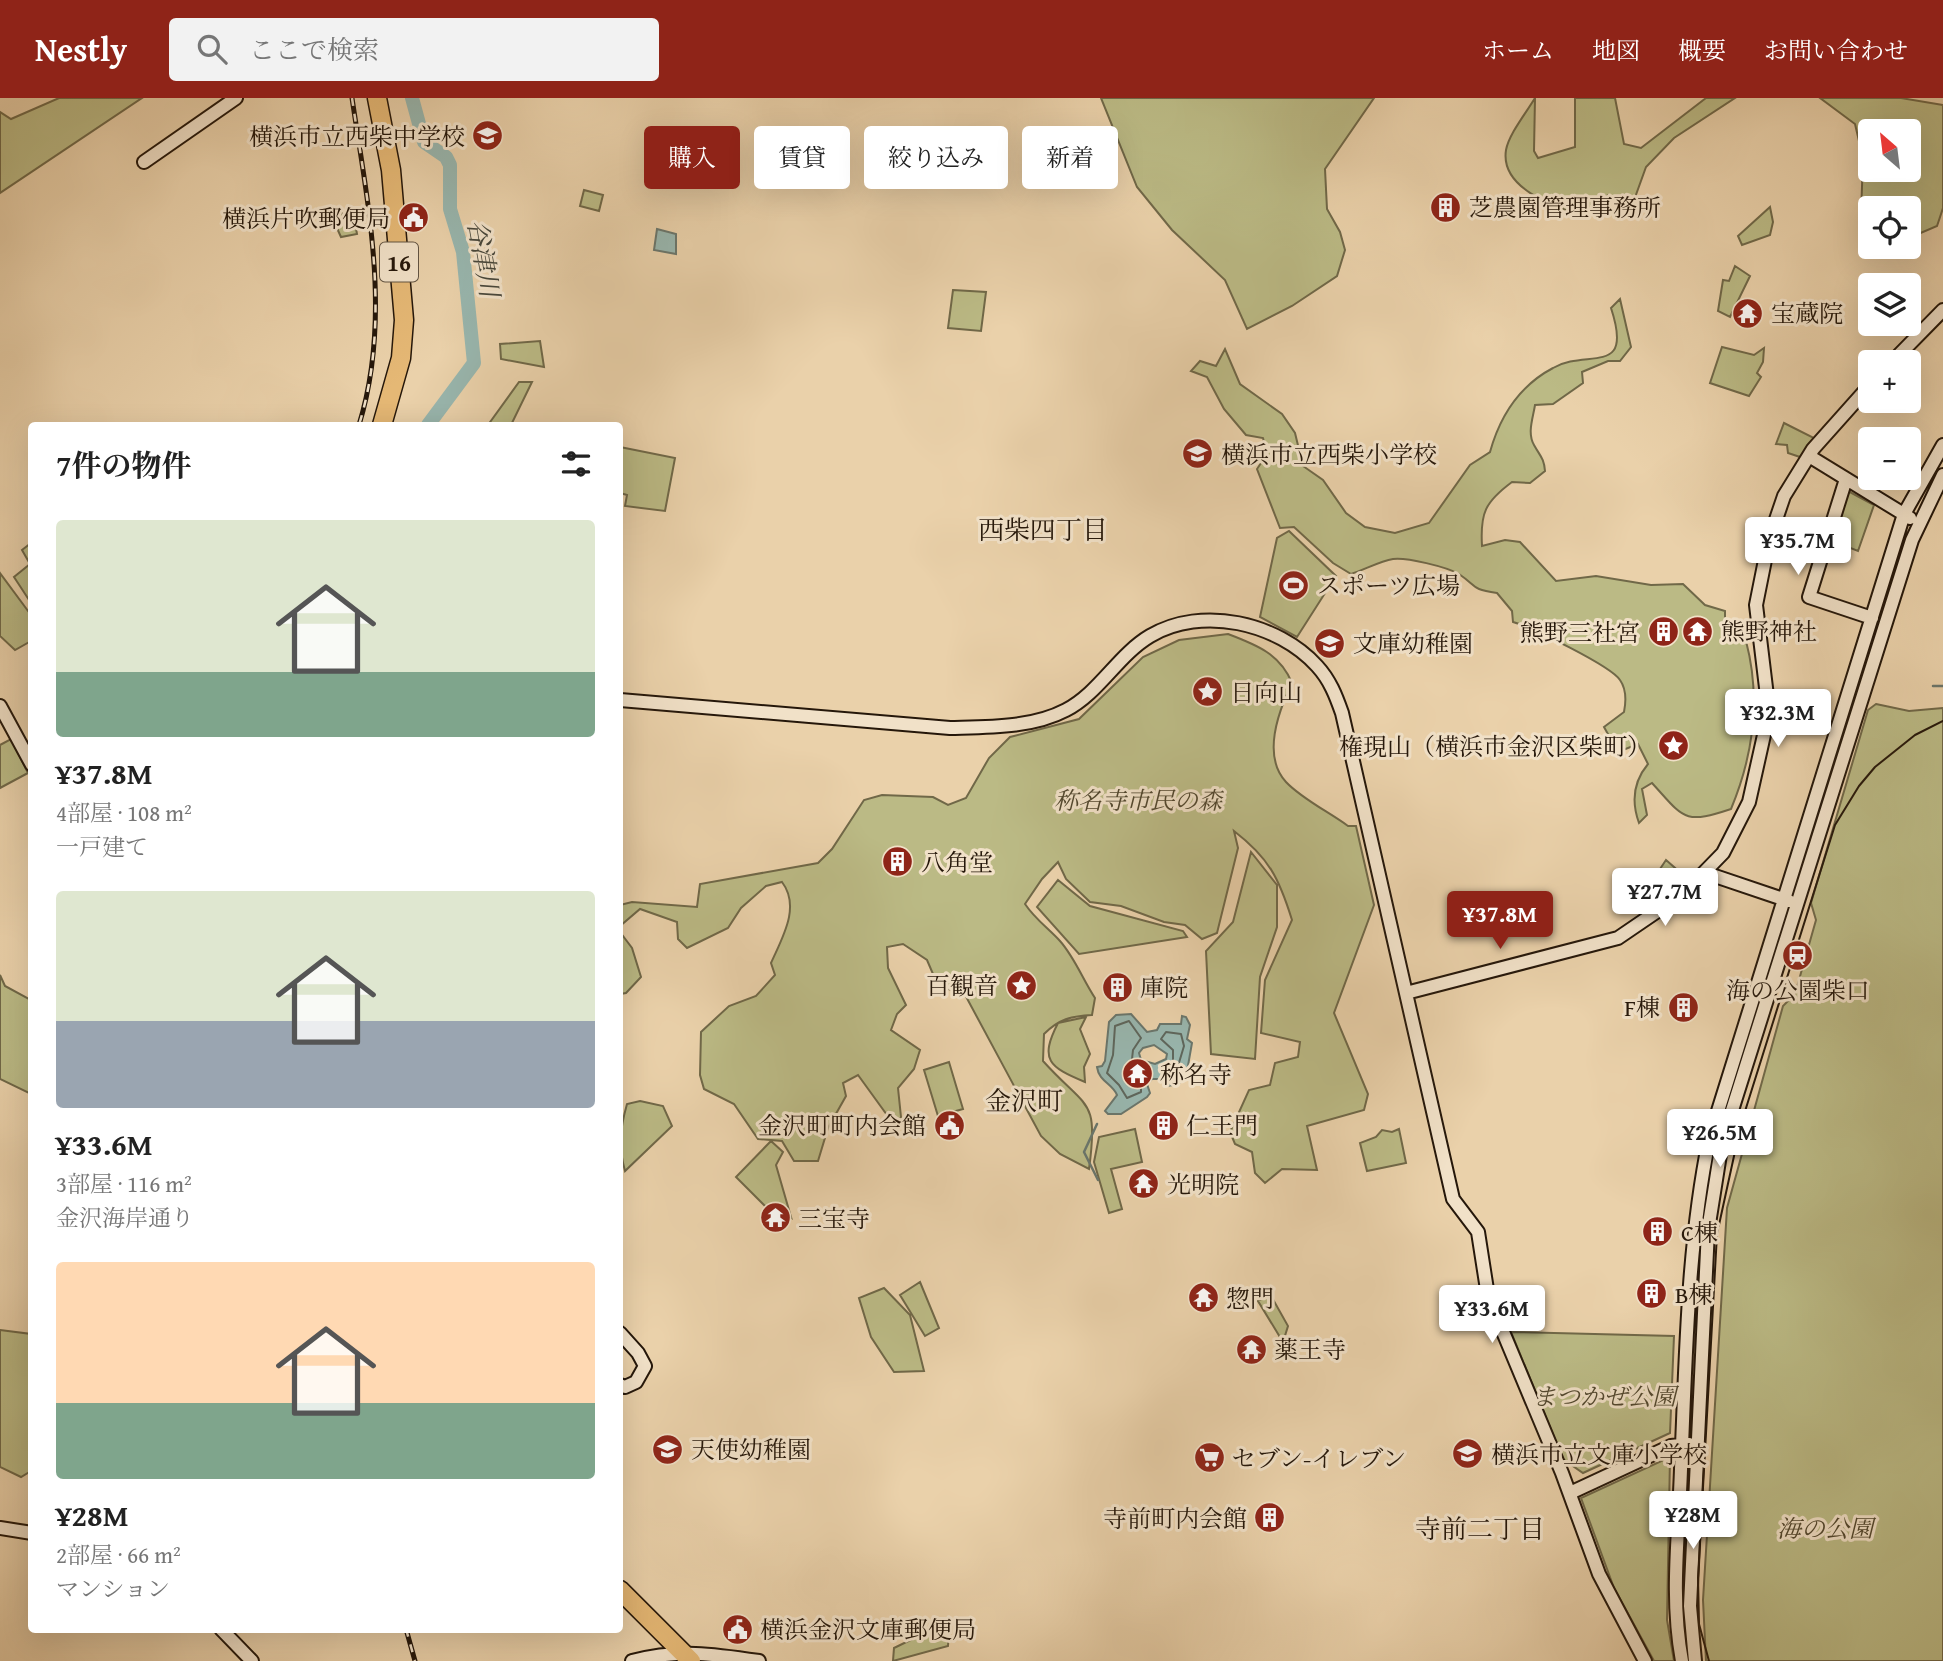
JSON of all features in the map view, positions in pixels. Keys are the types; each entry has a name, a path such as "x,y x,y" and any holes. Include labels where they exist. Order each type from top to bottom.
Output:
{"highway":[{"name":"16","path":"377,98 390,163 404,320 401,358 383,422"},
{"path":"623,1593 687,1658"}],"street":[{"path":"144,162 236,98"},
{"path":"1904,350 1943,310"},
{"path":"1406,993 1618,938 1658,912 1706,873 1728,847 1745,814 1766,726 1768,705 1757,598 1776,518 1784,496 1809,456 1858,399"},
{"path":"1682,1661 1676,1591 1692,1258 1701,1176 1718,1107 1904,514 1943,444"},
{"path":"1809,456 1918,523"},
{"path":"1695,1661 1690,1606 1705,1277 1713,1189 1722,1142 1918,523 1943,475"},
{"path":"1846,479 1809,597 1872,618"},
{"path":"623,700 950,728 1002,726 1049,718 1068,709 1138,644 1163,629 1209,621 1252,626 1301,652 1316,665 1334,692 1342,713 1450,1189 1459,1211 1478,1231 1488,1296 1570,1493 1608,1594 1645,1661"},
{"path":"0,706 28,758"},
{"path":"1706,873 1797,904"},
{"path":"623,1337 638,1353 645,1366 636,1382 623,1386"},
{"path":"1570,1493 1682,1444 1699,1444"},
{"path":"0,1528 28,1532"},
{"path":"225,1633 252,1661"},
{"path":"632,1661 687,1658 759,1661"},
{"path":"658,1661 687,1658"}],"green space":[{"path":"59,98 142,98 0,193 0,112 11,119"},
{"path":"1101,98 1374,98 1325,169 1327,209 1340,232 1345,250 1337,276 1292,306 1247,329 1225,280 1172,230 1137,187 1118,140 1118,126 1112,126"},
{"path":"1535,98 1534,151 1538,158 1575,147 1575,98 1615,98 1624,144 1641,148 1706,98 1735,98 1674,138 1646,167 1633,203 1608,195 1581,215 1531,193 1511,175 1506,163 1506,150 1511,137"},
{"path":"1820,98 1901,98 1943,105 1943,208 1937,226 1921,233 1921,196 1862,196 1862,182 1922,182 1922,119 1858,119 1858,137 1855,124"},
{"path":"584,190 603,195 599,211 580,206"},
{"path":"1770,207 1773,222 1770,235 1742,245 1738,236"},
{"path":"353,212 357,234 341,237 331,215"},
{"path":"1735,266 1750,276 1730,317 1718,311 1723,280 1729,281"},
{"path":"953,290 986,292 981,331 948,328"},
{"path":"1620,299 1631,347 1620,361 1608,361 1582,372 1583,383 1553,404 1535,405 1531,436 1543,460 1545,471 1530,483 1512,482 1490,502 1483,517 1482,546 1505,540 1520,542 1556,581 1596,576 1651,585 1683,584 1705,605 1725,611 1725,641 1746,641 1751,662 1754,705 1752,726 1745,768 1731,809 1703,817 1693,817 1678,811 1652,783 1642,789 1647,815 1639,823 1635,807 1636,785 1648,764 1638,744 1618,752 1604,727 1624,712 1625,692 1620,680 1587,657 1513,622 1512,611 1497,593 1478,589 1453,571 1407,560 1393,559 1351,574 1333,563 1294,527 1280,528 1257,469 1267,454 1263,438 1246,435 1224,409 1207,377 1191,371 1200,361 1216,366 1225,349 1240,384 1282,414 1295,433 1303,466 1323,480 1346,513 1365,527 1395,533 1429,523 1470,465 1490,452 1505,414 1530,384 1553,368 1603,357 1612,352 1616,344 1617,330 1611,308"},
{"path":"540,341 544,367 501,359 500,344"},
{"path":"1722,347 1754,355 1764,348 1763,362 1757,373 1761,377 1749,396 1710,383"},
{"path":"519,382 532,382 512,422 490,422"},
{"path":"1784,423 1814,438 1800,457 1788,453 1787,445 1776,444"},
{"path":"623,448 675,458 665,511 625,506 627,495 623,494"},
{"path":"1848,491 1874,505 1858,551 1830,540"},
{"path":"1289,531 1336,576 1297,637 1260,617 1277,538"},
{"path":"28,545 28,560 22,550"},
{"path":"28,566 28,598 14,577"},
{"path":"0,573 28,611 28,643 15,650 0,636"},
{"name":"称名寺市民の森","path":"1228,634 1249,642 1281,665 1292,683 1275,732 1273,746 1279,771 1292,788 1308,800 1348,826 1356,826 1374,905 1334,1013 1368,1094 1364,1110 1307,1126 1317,1170 1282,1169 1265,1183 1255,1173 1252,1152 1235,1144 1230,1132 1249,1090 1270,1085 1275,1063 1298,1057 1300,1042 1261,1033 1265,980 1292,920 1271,870 1256,850 1234,831 1238,848 1217,933 1202,939 1185,925 1164,922 1121,906 1090,902 1066,879 1058,862 1025,904 1065,948 1095,998 1092,1015 1066,1019 1044,1034 1043,1061 1086,1106 1092,1129 1089,1169 1060,1154 1041,1136 963,991 939,988 927,960 903,944 887,947 888,968 906,1005 897,1014 891,1030 920,1050 914,1069 898,1088 901,1117 895,1126 858,1075 843,1083 846,1096 828,1128 818,1161 794,1161 782,1141 758,1139 734,1104 704,1089 700,1075 701,1032 729,1006 756,996 775,975 771,963 790,912 787,892 782,882 766,886 741,908 728,928 687,948 678,939 677,922 640,909 623,923 623,904 632,902 697,907 700,884 818,863 832,849 864,800 882,795 933,797 948,805 966,798 989,758 1010,737 1079,719 1143,657 1179,640"},
{"name":"海の公園","path":"1876,704 1909,711 1943,708 1943,1661 1706,1661 1703,1600 1727,1208 1783,1006 1795,994 1816,920 1811,903 1868,710"},
{"path":"11,739 28,773 0,788 0,745"},
{"path":"1251,852 1277,885 1277,927 1260,977 1255,1059 1211,1054 1206,951 1233,922"},
{"path":"1666,860 1690,881 1678,890 1658,872"},
{"path":"1058,880 1090,906 1183,931 1187,937 1079,954 1037,907"},
{"path":"623,936 632,948 641,977 623,994"},
{"path":"0,975 5,986 28,998 28,1093 0,1079"},
{"path":"1086,1017 1080,1029 1090,1054 1084,1067 1085,1082 1063,1072 1051,1061 1049,1046 1058,1023"},
{"path":"949,1062 963,1109 938,1116 924,1070"},
{"path":"640,1101 663,1106 672,1126 625,1171 623,1122 627,1104"},
{"path":"1135,1129 1142,1162 1111,1169 1122,1209 1109,1213 1094,1162 1099,1137"},
{"path":"1399,1129 1406,1163 1367,1171 1360,1143 1376,1137 1382,1130 1392,1132"},
{"path":"771,1141 783,1152 776,1165 791,1217 777,1204 770,1211 736,1177"},
{"path":"920,1282 939,1328 925,1336 900,1295"},
{"path":"884,1288 910,1315 924,1371 894,1372 871,1337 859,1298"},
{"path":"1270,1294 1288,1326 1283,1342 1258,1301"},
{"path":"0,1330 28,1334 28,1473 21,1477 0,1467"},
{"name":"まつかぜ公園","path":"1511,1332 1674,1336 1670,1433 1583,1473 1563,1459"},
{"name":"まつかぜ公園","path":"1670,1457 1667,1620 1674,1661 1654,1661 1614,1588 1581,1498"},
{"path":"949,1630 948,1646 893,1661 894,1648 929,1631"}],"water":[{"path":"657,229 676,234 676,254 654,250"},
{"path":"1131,1014 1147,1032 1157,1030 1160,1024 1181,1024 1182,1016 1186,1017 1190,1025 1187,1039 1192,1043 1186,1077 1178,1084 1168,1086 1162,1079 1152,1079 1147,1084 1150,1093 1147,1097 1121,1114 1108,1114 1105,1111 1117,1095 1100,1076 1097,1067 1102,1066 1105,1061 1109,1022 1116,1015","holes":["1154,1045 1167,1054 1166,1059 1155,1064 1141,1060 1139,1053 1143,1048"]}],"waterway":[{"name":"谷津川","path":"412,98 424,142 446,157 450,165 450,209 463,252 474,363 430,422"},
{"path":"1933,686 1943,686"},
{"path":"1097,1124 1084,1152 1098,1180"}],"tram line":[{"path":"1709,1661 1699,1624 1698,1578 1717,1234 1741,1124 1835,825 1859,786 1875,767 1915,735 1943,721"}],"railway":[{"path":"352,98 370,221 376,303 369,385 360,422"},
{"path":"407,1633 415,1661"}],"place":[{"name":"横浜市立西柴中学校","path":"488,136"},
{"name":"芝農園管理事務所","path":"1446,207"},
{"name":"横浜片吹郵便局","path":"413,218"},
{"name":"宝蔵院","path":"1748,313"},
{"name":"横浜市立西柴小学校","path":"1198,454"},
{"name":"スポーツ広場","path":"1294,585"},
{"name":"熊野神社","path":"1698,631"},
{"name":"熊野三社宮","path":"1663,632"},
{"name":"文庫幼稚園","path":"1330,643"},
{"name":"日向山","path":"1207,692"},
{"name":"権現山（横浜市金沢区柴町）","path":"1674,746"},
{"name":"八角堂","path":"898,862"},
{"name":"海の公園柴口","path":"1798,956"},
{"name":"百観音","path":"1021,985"},
{"name":"庫院","path":"1117,987"},
{"name":"F棟","path":"1683,1007"},
{"name":"称名寺","path":"1137,1074"},
{"name":"金沢町町内会館","path":"949,1125"},
{"name":"仁王門","path":"1163,1125"},
{"name":"光明院","path":"1144,1184"},
{"name":"三宝寺","path":"775,1218"},
{"name":"C棟","path":"1658,1232"},
{"name":"B棟","path":"1652,1294"},
{"name":"惣門","path":"1203,1298"},
{"name":"薬王寺","path":"1251,1349"},
{"name":"天使幼稚園","path":"668,1449"},
{"name":"横浜市立文庫小学校","path":"1468,1454"},
{"name":"セブン-イレブン","path":"1209,1458"},
{"name":"寺前町内会館","path":"1270,1518"},
{"name":"横浜金沢文庫郵便局","path":"737,1629"}],"district":[{"name":"西柴四丁目","path":"1043,529"},
{"name":"金沢町","path":"1024,1100"},
{"name":"寺前二丁目","path":"1480,1528"}]}
